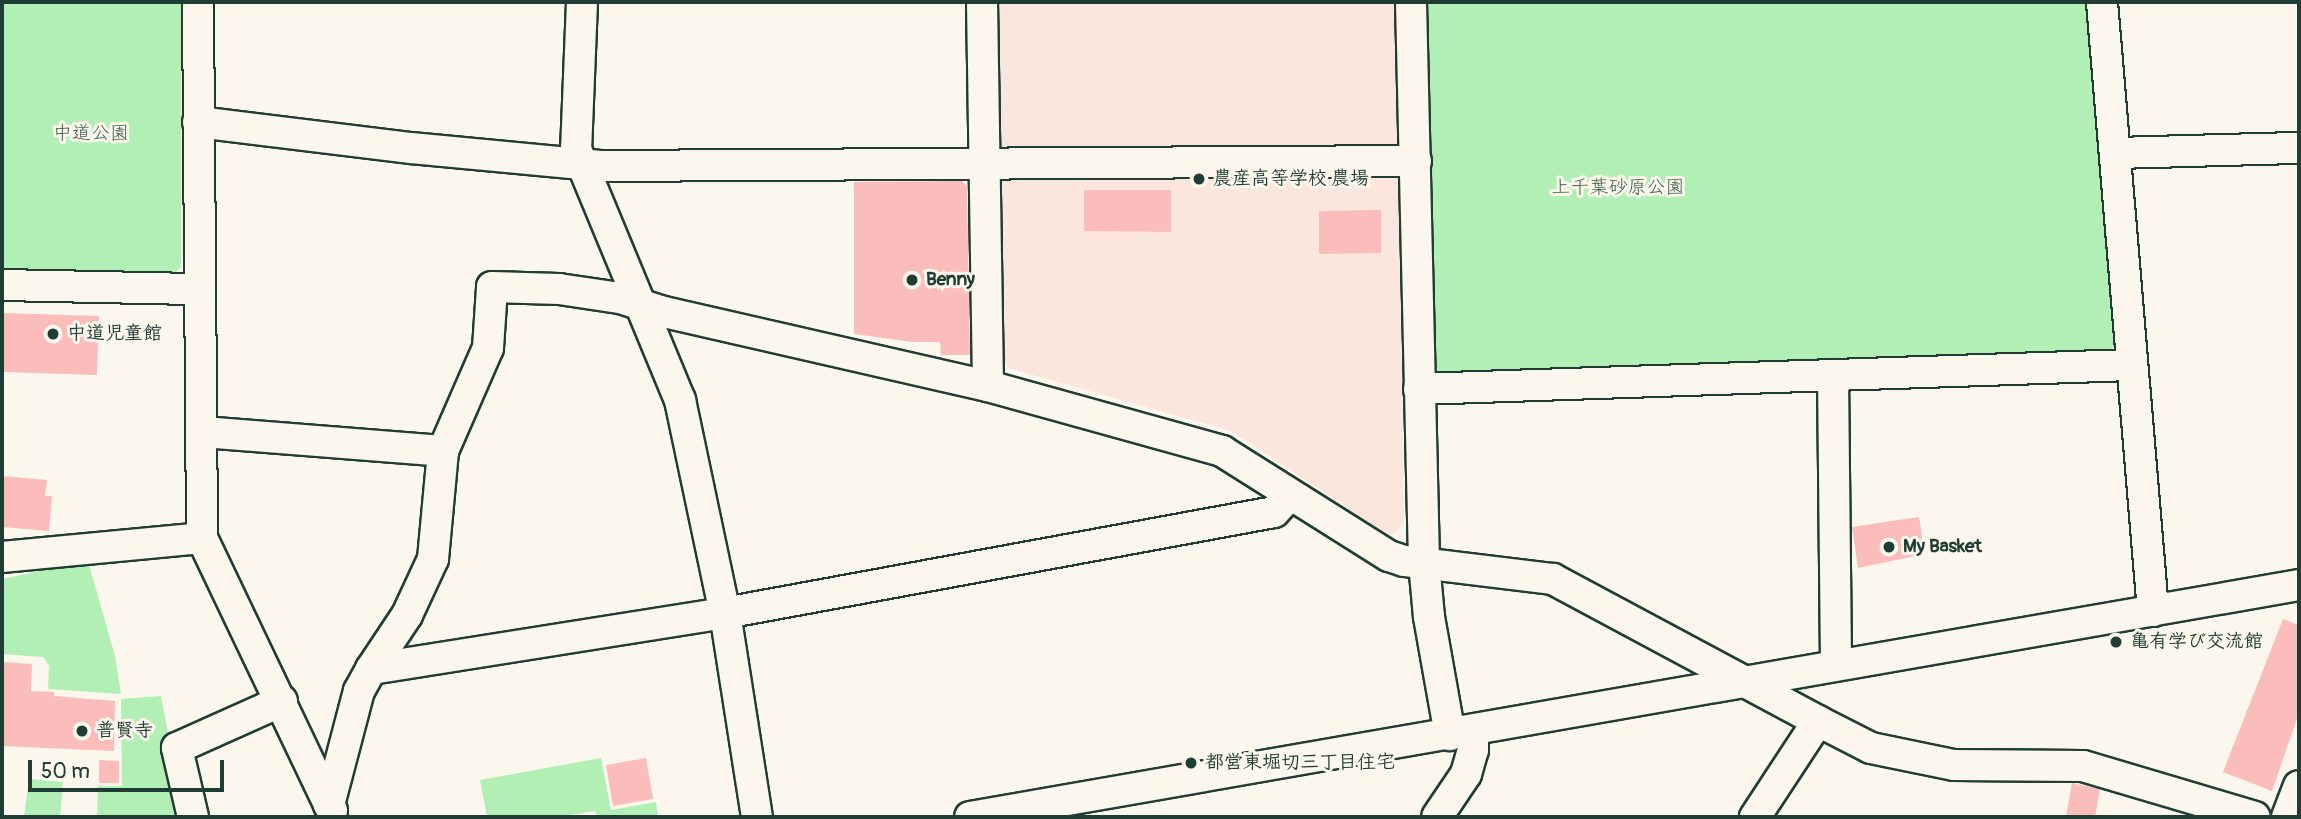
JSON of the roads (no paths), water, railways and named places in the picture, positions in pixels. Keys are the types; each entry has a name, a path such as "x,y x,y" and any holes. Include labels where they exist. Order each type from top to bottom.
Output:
{"street":[{"path":"198,2 202,538 282,701 332,811"},
{"path":"582,2 576,149 680,400 725,613 757,817"},
{"path":"982,2 988,386"},
{"path":"1411,2 1424,564 1429,617 1462,733 1473,750 1466,774 1437,817"},
{"path":"2102,2 2153,611"},
{"path":"198,122 411,148 581,164 1416,161"},
{"path":"2116,153 2299,148"},
{"path":"2,285 200,289"},
{"path":"332,811 359,691 370,669 407,615 433,559 443,451 488,348 492,287 559,289 620,298 988,386 1222,451 1389,556 1424,564 1553,579 1871,748 1954,765 2083,766 2255,817"},
{"path":"1419,390 2132,365"},
{"path":"1833,375 1836,666"},
{"path":"202,432 443,451"},
{"path":"370,669 725,613 1274,512 1290,495"},
{"path":"2,557 202,538"},
{"path":"970,817 2299,585"},
{"path":"193,817 177,748 282,701"},
{"path":"1755,817 1818,721"},
{"path":"2287,817 2299,786"}],"place":[{"name":"農産高等学校 農場","path":"1199,179"},
{"name":"Benny","path":"912,280"},
{"name":"中道児童館","path":"53,334"},
{"name":"My Basket","path":"1889,547"},
{"name":"亀有学び交流館","path":"2116,642"},
{"name":"普賢寺","path":"82,731"},
{"name":"都営東堀切三丁目住宅","path":"1191,763"}],"park label":[{"name":"中道公園","path":"91,134"},
{"name":"上千葉砂原公園","path":"1618,188"}]}
